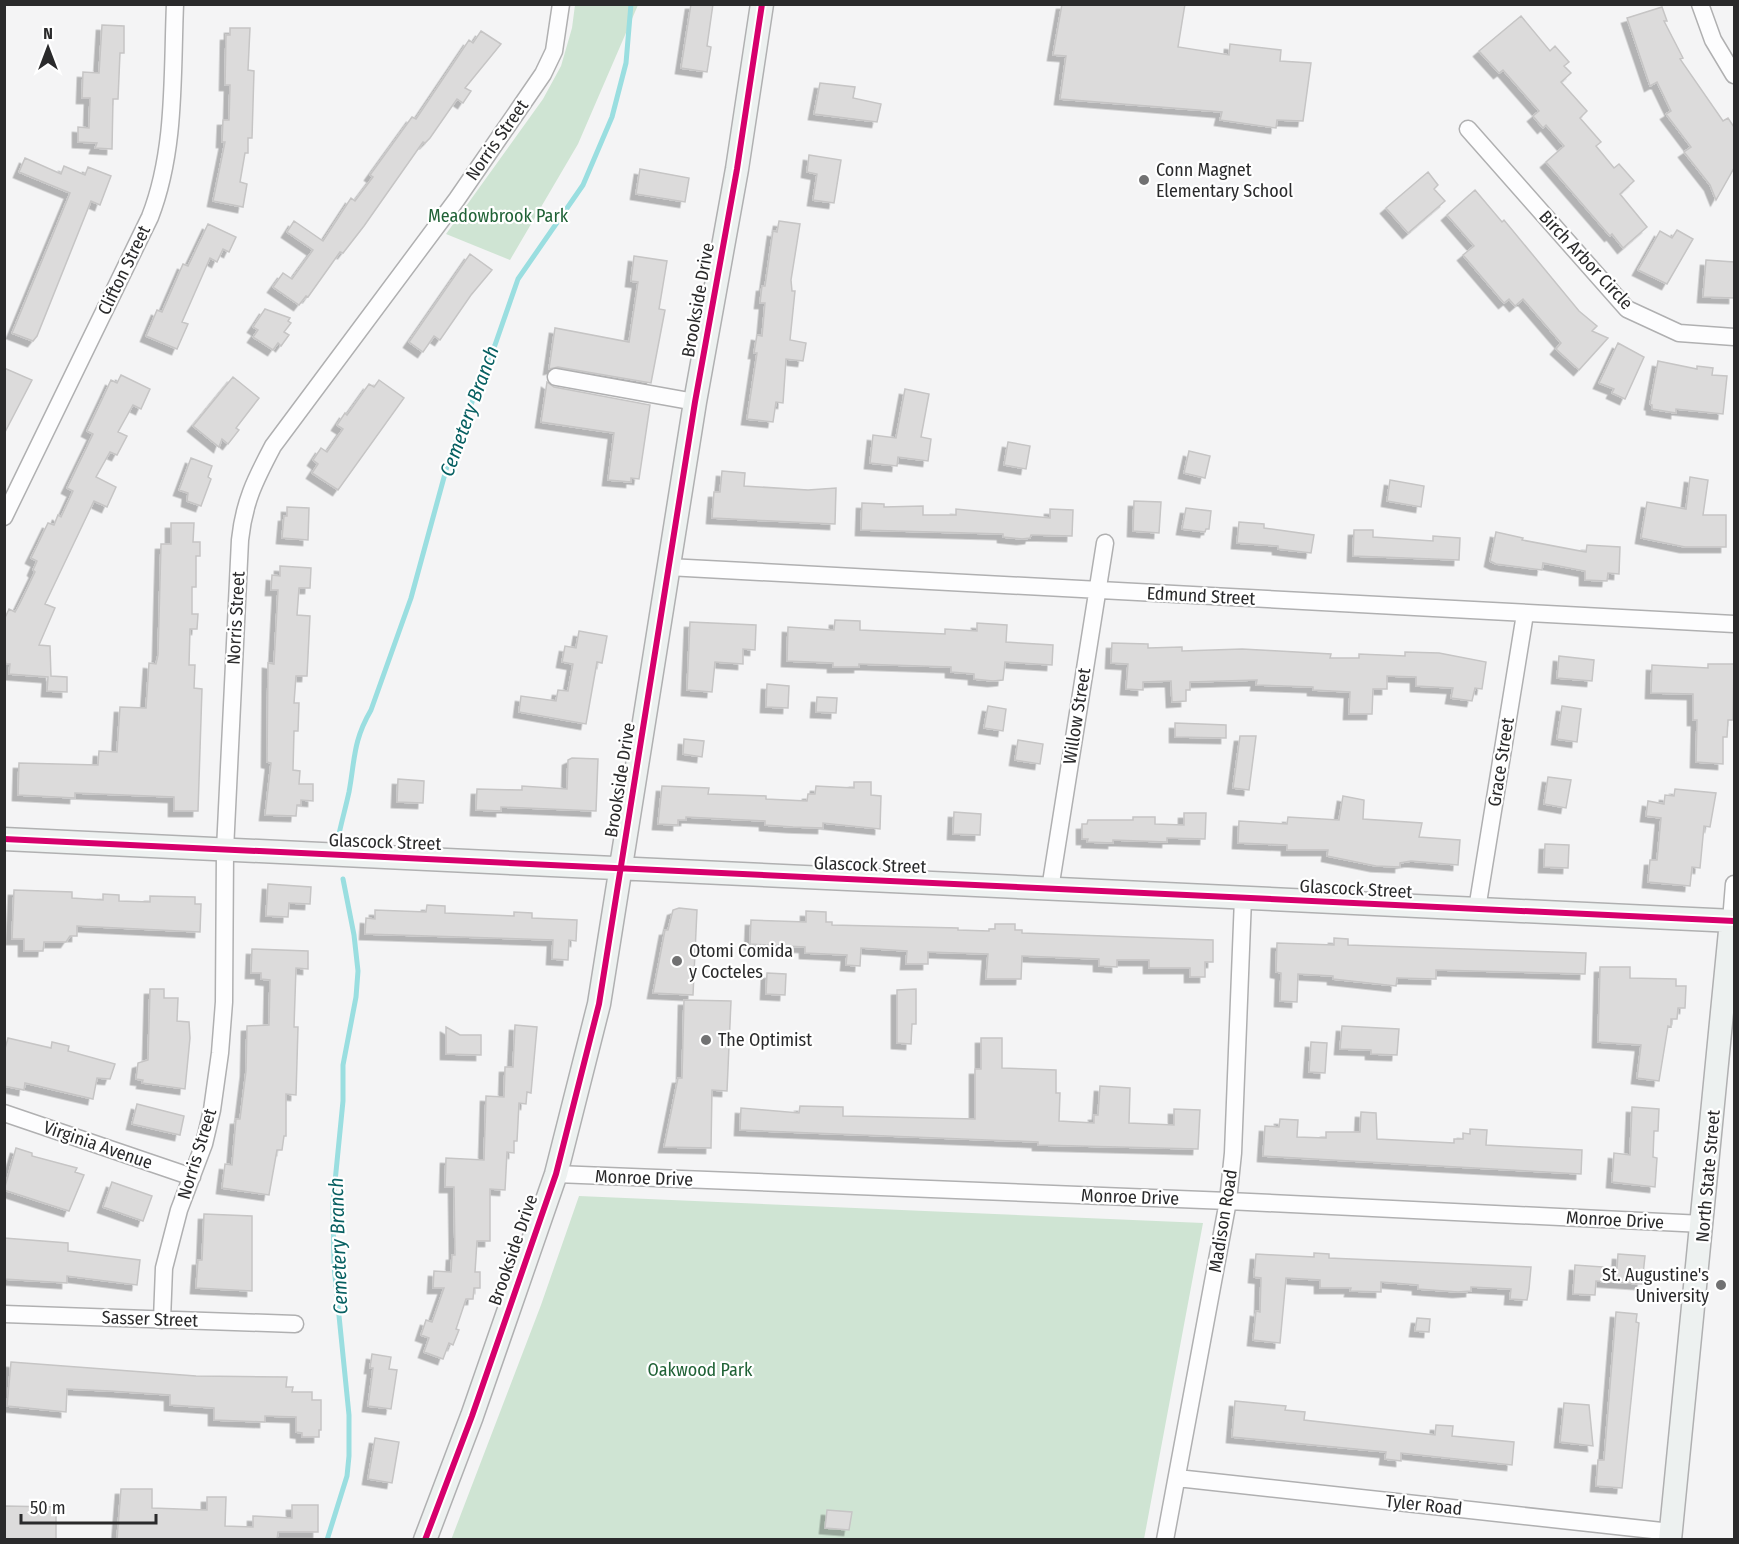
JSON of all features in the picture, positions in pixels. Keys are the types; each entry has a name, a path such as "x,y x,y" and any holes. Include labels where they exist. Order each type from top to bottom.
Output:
{"street":[{"name":"Clifton Street","path":"4,517 162,187 171,114 175,4"},
{"name":"Norris Street","path":"162,1320 164,1268 179,1210 192,1177 212,1110 220,1053 224,1002 225,850 240,540 243,513 250,487 273,446 457,199 543,74 554,51 561,4"},
{"name":"Brookside Drive","path":"425,1539 472,1416 556,1174 599,1004 668,567 737,168 762,4"},
{"path":"1700,4 1713,40 1734,75"},
{"name":"Birch Arbor Circle","path":"1468,129 1627,309 1679,333 1734,337"},
{"path":"556,377 695,402"},
{"name":"Willow Street","path":"1050,889 1105,543"},
{"name":"Edmund Street","path":"668,567 1734,624"},
{"name":"Grace Street","path":"1477,909 1525,614"},
{"name":"Glascock Street","path":"4,839 1733,921"},
{"name":"North State Street","path":"1671,1535 1733,921 1734,885"},
{"name":"Madison Road","path":"1165,1539 1228,1201 1233,1153 1244,898"},
{"name":"Virginia Avenue","path":"4,1113 192,1177"},
{"name":"Monroe Drive","path":"556,1174 1228,1201 1703,1224"},
{"name":"Sasser Street","path":"4,1314 295,1324"},
{"name":"Tyler Road","path":"1177,1478 1671,1535"}],"green space":[{"name":"Meadowbrook Park","path":"575,5 638,5 578,144 510,260 446,234 543,99 561,66 572,28"},
{"name":"Oakwood Park","path":"579,1196 1203,1223 1144,1539 451,1540 541,1305"}],"building":[{"path":"691,4 713,4 707,46 711,47 707,72 681,68"},
{"path":"1062,4 1185,4 1178,47 1229,55 1230,44 1281,50 1280,61 1311,63 1303,121 1277,120 1276,128 1220,120 1222,112 1060,99 1066,56 1053,55"},
{"path":"1662,7 1667,21 1664,21 1683,58 1680,59 1723,121 1728,118 1734,127 1734,168 1716,200 1710,185 1684,152 1691,147 1666,114 1671,111 1657,82 1650,86 1627,18"},
{"path":"1521,16 1550,51 1555,46 1569,62 1564,66 1571,73 1561,82 1587,111 1580,118 1601,142 1596,146 1614,168 1619,164 1634,181 1620,194 1647,227 1623,248 1546,162 1564,146 1546,125 1543,128 1533,116 1539,111 1503,70 1499,73 1479,51"},
{"path":"102,25 124,26 124,53 120,53 118,99 113,99 112,149 95,148 97,143 78,142 78,127 89,128 90,98 82,98 83,72 99,73"},
{"path":"230,28 250,28 248,70 254,71 252,138 248,138 248,153 245,153 240,182 247,184 243,207 213,201 225,142 222,142 223,120 229,120 230,85 225,85 226,35 230,35"},
{"path":"481,31 501,44 465,88 471,91 463,103 457,99 430,138 425,143 423,142 364,226 343,253 340,252 308,297 306,296 299,305 273,287 283,273 292,279 313,250 287,232 294,221 323,241 351,198 355,201 373,177 370,175 412,117 416,119 469,40 473,43"},
{"path":"820,83 855,87 853,98 881,104 877,122 814,114"},
{"path":"809,155 841,160 834,203 813,200 817,174 807,172"},
{"path":"25,158 61,174 64,166 85,175 88,167 111,176 100,205 91,201 33,341 12,333 70,193 19,172"},
{"path":"640,169 689,178 685,202 636,194"},
{"path":"1428,172 1438,185 1434,189 1445,201 1408,233 1386,208"},
{"path":"1475,190 1502,222 1504,220 1579,311 1597,326 1592,331 1608,338 1579,370 1556,349 1561,343 1523,299 1515,306 1509,299 1504,303 1463,255 1474,246 1447,215"},
{"path":"779,221 800,224 791,280 792,291 795,291 790,340 806,343 803,361 786,359 783,403 776,402 773,422 747,419 757,353 754,353 757,335 762,336 765,303 760,303 762,286 765,286 773,231 777,232"},
{"path":"208,224 236,237 229,252 223,249 217,262 210,258 182,322 188,324 177,349 146,336 157,310 162,312 183,264 188,266"},
{"path":"1677,230 1693,239 1667,284 1638,270 1660,231 1672,238"},
{"path":"470,254 492,270 471,295 440,340 434,336 423,352 409,342"},
{"path":"634,256 667,261 659,309 665,310 651,383 558,367 549,369 555,328 629,342 638,282 631,281"},
{"path":"1706,260 1734,262 1734,298 1703,297"},
{"path":"265,309 290,318 288,321 291,323 284,332 289,335 281,346 278,343 273,350 253,337 258,330 253,327"},
{"path":"1618,343 1644,357 1625,399 1612,393 1614,389 1599,383"},
{"path":"1658,361 1697,369 1697,366 1713,368 1712,375 1727,376 1723,414 1676,409 1676,413 1652,409 1650,404"},
{"path":"4,368 32,380 4,434"},
{"path":"121,375 150,389 141,409 133,405 118,432 127,436 117,455 110,452 96,477 116,487 107,507 94,501 45,604 55,608 39,645 50,646 51,676 67,677 67,692 47,691 48,677 9,674 10,664 6,664 4,654 4,620 9,609 15,612 35,572 33,570 37,561 31,558 48,523 54,525 58,515 61,517 73,491 67,488 93,434 87,431 111,380 117,383"},
{"path":"233,377 259,398 236,428 239,430 228,444 222,439 219,447 193,426"},
{"path":"379,380 404,398 338,490 312,473 318,464 313,460 321,448 327,452 343,429 337,425 345,413 347,415 369,384 374,387"},
{"path":"547,382 554,387 650,405 639,479 631,478 631,482 608,480 614,433 541,422"},
{"path":"905,389 929,394 921,437 931,439 928,461 898,457 897,466 870,463 873,435 896,438"},
{"path":"1008,442 1030,446 1026,469 1004,465"},
{"path":"1189,451 1210,456 1205,478 1184,473"},
{"path":"191,458 212,466 208,477 211,479 201,506 187,501 188,493 179,490"},
{"path":"722,471 745,473 744,486 808,490 836,488 835,524 712,518 714,492 720,492"},
{"path":"1690,477 1708,480 1703,515 1726,515 1726,547 1685,547 1641,538 1647,502 1686,509"},
{"path":"1390,480 1424,486 1421,507 1387,501"},
{"path":"1134,501 1161,502 1159,533 1133,531"},
{"path":"862,503 884,504 884,507 923,506 923,515 956,515 956,509 1050,518 1050,509 1073,510 1072,536 1031,535 1030,538 1022,539 1003,537 1003,534 861,530"},
{"path":"287,507 309,508 308,540 282,538"},
{"path":"1186,508 1211,511 1209,529 1205,532 1182,529"},
{"path":"1239,522 1264,524 1264,528 1314,535 1311,553 1278,549 1278,546 1237,543"},
{"path":"171,523 194,523 193,542 200,542 200,556 196,556 196,587 192,587 192,614 198,614 197,629 190,629 189,665 195,665 194,688 202,689 198,811 174,811 174,797 75,793 75,798 18,795 19,763 98,765 99,751 117,752 120,707 146,708 149,663 156,664 158,655 161,544 171,544"},
{"path":"1354,530 1373,530 1373,537 1433,541 1433,536 1460,538 1459,560 1353,556"},
{"path":"1496,532 1523,538 1522,540 1586,552 1587,545 1620,547 1619,574 1608,573 1607,581 1585,580 1585,571 1543,563 1542,570 1496,564 1490,561"},
{"path":"280,566 311,568 310,588 299,588 297,615 310,616 307,676 296,676 294,703 299,703 298,731 294,731 293,770 300,771 299,784 313,784 313,801 301,800 301,805 297,805 296,816 265,815 271,763 267,762 268,663 274,664 278,590 271,590 272,575 280,576"},
{"path":"835,620 860,621 860,630 945,634 945,629 977,631 977,623 1007,625 1006,642 1053,645 1052,665 1005,662 1003,680 993,681 974,679 974,674 951,672 951,667 859,664 859,667 833,667 833,663 787,661 788,627 834,630"},
{"path":"690,622 756,625 755,650 743,649 743,664 715,662 712,692 687,690"},
{"path":"579,631 607,636 602,663 597,662 586,724 519,712 521,696 556,701 558,690 568,691 573,664 562,662 565,646 576,648"},
{"path":"1112,643 1148,644 1148,648 1182,647 1182,651 1242,649 1331,654 1330,658 1359,658 1359,654 1405,656 1405,652 1439,653 1486,662 1482,689 1475,688 1472,701 1451,698 1453,688 1416,686 1416,677 1387,676 1387,689 1373,689 1372,714 1349,714 1350,692 1313,690 1313,687 1256,685 1257,680 1190,682 1190,690 1186,690 1186,701 1172,702 1171,681 1143,682 1143,690 1126,689 1128,664 1111,663"},
{"path":"1559,656 1594,660 1592,681 1557,678"},
{"path":"1708,664 1734,664 1733,720 1728,720 1727,737 1723,737 1723,764 1696,762 1697,720 1693,720 1693,694 1651,693 1652,665 1708,668"},
{"path":"767,684 789,686 788,708 766,707"},
{"path":"817,697 837,698 836,713 816,712"},
{"path":"988,706 1006,709 1003,731 984,728"},
{"path":"1562,706 1581,709 1577,742 1557,739"},
{"path":"1175,723 1226,725 1226,738 1175,737"},
{"path":"1240,736 1256,736 1249,790 1233,788"},
{"path":"684,739 704,741 702,757 683,754"},
{"path":"1018,740 1043,744 1040,764 1015,760"},
{"path":"572,758 598,759 596,811 501,807 501,811 476,810 477,789 522,790 522,786 567,789 568,760"},
{"path":"1548,777 1571,780 1566,808 1544,804"},
{"path":"398,779 424,781 423,803 397,802"},
{"path":"854,782 871,782 871,795 881,796 880,829 823,823 823,828 793,827 765,825 765,821 686,817 686,820 678,820 678,825 658,824 662,786 709,788 708,794 766,796 766,799 807,801 808,794 815,794 816,786 854,788"},
{"path":"1675,789 1716,793 1710,827 1704,826 1700,868 1692,867 1690,886 1648,882 1650,860 1657,860 1661,818 1646,816 1648,801 1664,804 1665,795 1674,796"},
{"path":"1343,796 1364,800 1363,819 1422,823 1419,837 1460,840 1458,865 1411,861 1400,863 1400,867 1376,866 1327,856 1328,850 1287,850 1287,845 1238,843 1239,821 1287,824 1288,817 1339,820"},
{"path":"954,812 981,814 980,835 953,834"},
{"path":"1184,813 1206,813 1205,839 1167,838 1167,842 1113,840 1113,843 1087,842 1088,839 1082,839 1082,824 1087,824 1088,820 1133,820 1133,817 1155,817 1155,824 1184,825"},
{"path":"1545,844 1569,845 1568,868 1544,867"},
{"path":"268,884 311,887 310,904 289,903 288,917 266,916"},
{"path":"14,890 72,892 72,898 103,900 103,894 119,895 119,901 150,902 150,896 195,897 195,904 201,904 200,932 77,926 77,936 70,936 66,942 44,942 43,951 24,951 24,939 12,939"},
{"path":"427,905 445,906 445,913 514,916 514,912 532,913 532,918 577,920 576,941 569,940 568,960 552,959 553,940 365,934 366,918 375,919 375,910 426,912"},
{"name":"Otomi Comida y Cocteles","path":"679,908 697,910 693,995 653,993 665,930 668,930 673,910"},
{"path":"806,911 826,912 826,922 832,922 832,925 958,928 958,930 989,931 989,929 995,929 995,924 1015,924 1015,930 1022,930 1022,933 1213,940 1213,962 1205,962 1205,977 1190,977 1190,968 1149,968 1149,960 1117,960 1117,967 1099,966 1099,959 1022,956 1021,979 986,979 988,954 928,952 928,964 906,964 907,951 861,948 860,966 846,965 847,955 805,953 805,947 750,944 751,920 806,922"},
{"path":"1334,938 1348,939 1348,945 1586,953 1585,974 1436,970 1436,979 1397,978 1396,986 1333,979 1333,976 1298,974 1297,1002 1280,1001 1281,973 1276,972 1277,943 1334,945"},
{"path":"252,949 308,951 308,969 296,968 294,1027 298,1027 296,1095 286,1094 286,1136 284,1136 282,1150 277,1150 269,1195 222,1188 225,1164 232,1165 236,1119 240,1119 246,1071 247,1026 269,1025 270,980 261,979 261,973 251,973"},
{"path":"1600,967 1630,967 1630,978 1676,979 1676,986 1686,986 1685,1008 1678,1008 1677,1019 1671,1019 1671,1027 1668,1026 1659,1081 1637,1078 1641,1045 1598,1042"},
{"path":"767,973 786,974 785,995 766,994"},
{"path":"150,989 164,989 164,998 178,998 177,1021 189,1022 190,1038 185,1089 142,1083 143,1080 136,1079 138,1063 148,1060"},
{"path":"916,989 916,1024 912,1024 911,1044 897,1043 897,990"},
{"name":"The Optimist","path":"684,1000 731,1001 727,1091 712,1090 711,1148 664,1147 678,1078 682,1078"},
{"path":"515,1025 537,1027 531,1093 527,1092 526,1104 519,1103 517,1141 514,1141 514,1153 507,1152 505,1190 490,1189 490,1241 477,1241 475,1272 480,1272 480,1288 474,1288 473,1299 466,1299 456,1329 459,1330 453,1345 449,1343 443,1359 424,1352 429,1338 421,1335 426,1320 432,1322 444,1288 433,1288 434,1271 451,1272 452,1255 455,1255 454,1187 445,1187 446,1158 484,1160 486,1096 504,1097 505,1067 513,1067"},
{"path":"1342,1026 1399,1029 1397,1055 1371,1054 1371,1050 1340,1049"},
{"path":"446,1027 460,1035 481,1035 481,1055 446,1054"},
{"path":"8,1038 51,1048 52,1042 69,1046 68,1051 115,1064 110,1079 97,1078 93,1099 25,1083 24,1090 4,1086 4,1052"},
{"path":"981,1038 1002,1038 1002,1068 1056,1070 1056,1093 1060,1093 1059,1121 1094,1123 1094,1115 1098,1115 1100,1086 1130,1088 1129,1123 1174,1125 1174,1109 1200,1110 1198,1149 1038,1145 1038,1142 740,1130 741,1108 799,1113 800,1106 843,1107 843,1116 975,1119 975,1069 981,1069"},
{"path":"1311,1042 1327,1043 1325,1073 1309,1072"},
{"path":"137,1104 184,1116 180,1135 132,1124"},
{"path":"1632,1107 1659,1109 1658,1131 1654,1131 1653,1157 1657,1158 1655,1187 1612,1182 1614,1153 1630,1155"},
{"path":"1361,1112 1376,1113 1377,1139 1454,1143 1454,1139 1463,1139 1463,1133 1470,1134 1470,1129 1487,1130 1486,1145 1582,1150 1581,1174 1263,1156 1265,1126 1279,1127 1280,1119 1298,1120 1297,1137 1326,1138 1326,1132 1360,1132"},
{"path":"16,1148 32,1153 32,1156 77,1168 75,1172 84,1175 69,1211 4,1190"},
{"path":"112,1182 152,1196 143,1221 103,1207"},
{"path":"204,1214 252,1216 252,1291 196,1288 198,1260 202,1260"},
{"path":"4,1238 68,1243 68,1251 140,1260 137,1285 67,1276 67,1283 4,1279"},
{"path":"1314,1253 1329,1254 1329,1258 1531,1267 1527,1300 1510,1299 1511,1289 1471,1287 1471,1291 1458,1292 1418,1289 1418,1285 1381,1282 1381,1292 1350,1291 1351,1288 1320,1288 1320,1280 1286,1278 1280,1343 1253,1340 1256,1311 1260,1312 1261,1278 1254,1277 1256,1254 1314,1257"},
{"path":"1618,1254 1645,1256 1642,1284 1596,1281 1595,1295 1573,1294 1575,1265 1617,1268"},
{"path":"1616,1312 1637,1314 1636,1322 1639,1323 1622,1488 1596,1486 1598,1460 1604,1460"},
{"path":"1417,1318 1430,1319 1429,1332 1415,1331"},
{"path":"372,1354 391,1357 389,1369 397,1370 391,1409 368,1406 373,1368 370,1368"},
{"path":"11,1362 196,1376 287,1377 286,1387 293,1387 292,1392 312,1392 312,1400 321,1400 321,1430 319,1430 319,1437 302,1437 302,1433 296,1432 296,1417 265,1416 265,1422 214,1420 214,1408 170,1405 170,1395 67,1389 66,1412 7,1406"},
{"path":"1235,1401 1286,1406 1285,1410 1305,1412 1304,1420 1435,1435 1436,1425 1453,1426 1452,1436 1514,1442 1512,1465 1401,1453 1401,1461 1385,1459 1386,1452 1232,1437"},
{"path":"1564,1403 1589,1405 1593,1446 1560,1442"},
{"path":"375,1438 399,1442 392,1483 368,1479"},
{"path":"121,1489 152,1489 152,1508 207,1510 207,1497 226,1497 225,1526 253,1527 253,1516 292,1518 292,1505 318,1505 318,1532 278,1532 277,1539 117,1539"},
{"path":"4,1506 56,1507 56,1539 4,1539"},
{"path":"827,1510 852,1512 849,1530 825,1528"}],"waterway":[{"name":"Cemetery Branch","path":"339,834 358,741 411,598 449,459 495,345 518,279 583,185 612,117 626,63 631,4"},
{"name":"Cemetery Branch","path":"327,1540 347,1476 349,1456 349,1415 334,1266 333,1202 343,1101 343,1065 356,997 358,971 354,935 343,879"}],"cycle path":[{"path":"425,1540 472,1416 556,1174 599,1004 695,402 737,169 762,4"},
{"path":"4,839 1734,921"}],"place":[{"name":"Conn Magnet Elementary School","path":"1144,180"},
{"name":"Otomi Comida y Cocteles","path":"677,961"},
{"name":"The Optimist","path":"706,1040"},
{"name":"St. Augustine's University","path":"1721,1285"}]}
